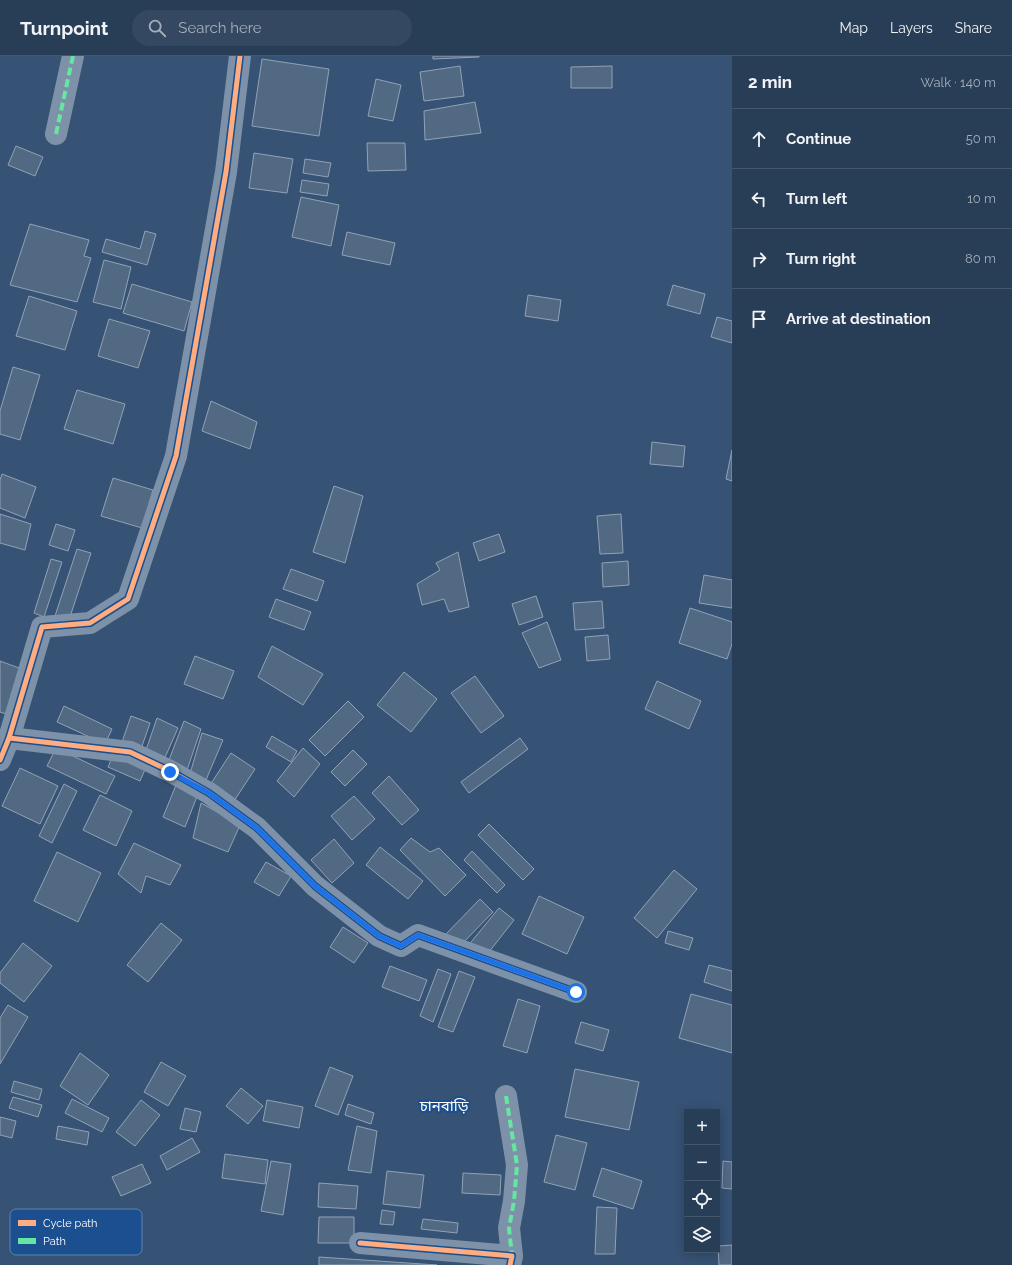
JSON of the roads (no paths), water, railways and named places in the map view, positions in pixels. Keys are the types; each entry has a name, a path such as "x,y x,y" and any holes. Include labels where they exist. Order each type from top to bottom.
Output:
{"street":[{"path":"56,134 73,56"},
{"path":"0,760 9,738 42,627 90,622 128,600 176,456 226,172 240,56"},
{"path":"9,738 130,752 209,793 257,828 315,886 379,936 401,946 418,935 576,992"},
{"path":"360,1244 511,1261 509,1228 514,1202 517,1165 506,1096"}],"district":[{"name":"চানবাড়ি","path":"444,1106"}]}
